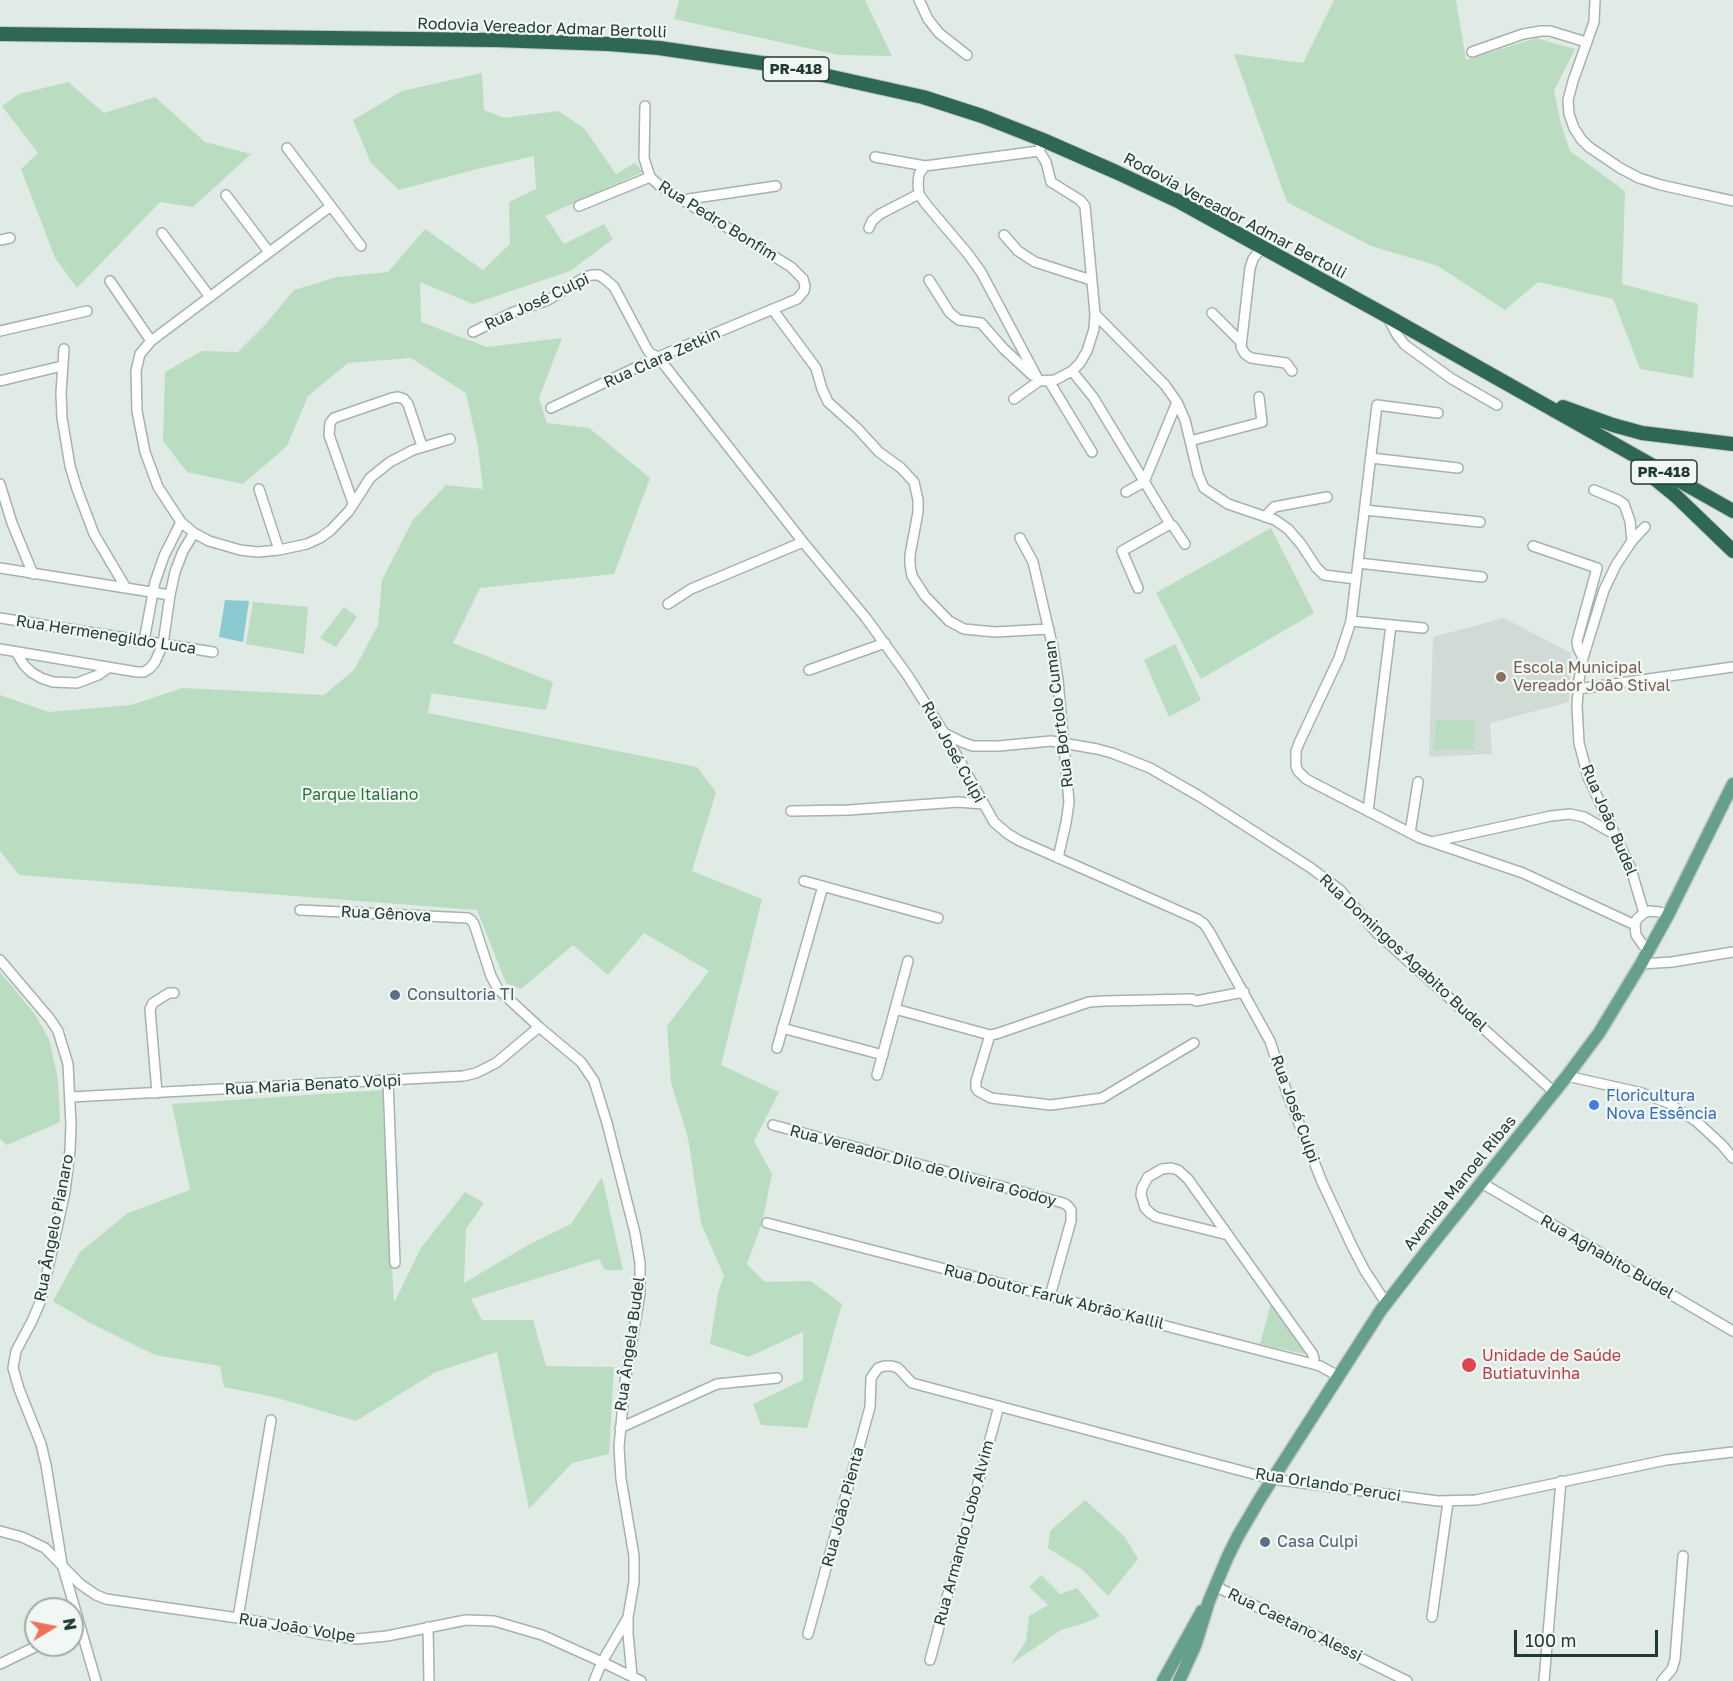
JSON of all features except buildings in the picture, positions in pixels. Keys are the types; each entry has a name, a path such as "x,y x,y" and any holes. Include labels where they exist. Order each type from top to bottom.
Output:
{"highway":[{"name":"Rodovia Vereador Admar Bertolli","path":"0,34 495,40 658,48 782,66 923,97 982,116 1041,146 1116,172 1180,202 1733,511"},
{"path":"1521,391 1635,431 1659,436 1733,444"},
{"path":"1596,433 1676,496 1733,551"}],"main road":[{"name":"Avenida Manoel Ribas","path":"1179,1681 1196,1646 1209,1601 1238,1536 1272,1479 1386,1303 1599,1033 1668,915 1733,784"},
{"name":"Avenida Manoel Ribas","path":"1168,1677 1197,1619 1209,1601"}],"street":[{"path":"919,0 928,19 939,33 967,55"},
{"path":"1595,0 1594,22 1569,91 1568,100 1569,114 1581,139 1620,168 1639,178 1733,201"},
{"path":"1472,52 1523,34 1541,31 1586,42"},
{"name":"Rua Pedro Bonfim","path":"645,106 644,159 650,177 660,186 798,272 803,279 805,286 802,295 773,310"},
{"path":"875,156 925,166 1041,146 1051,182 1080,200 1084,206 1095,315 1094,329 1087,351 1072,371 1060,378 1044,381 1014,399"},
{"path":"287,148 361,246"},
{"path":"925,166 919,174 919,194 981,272 1044,381 1092,452"},
{"path":"579,206 650,177"},
{"path":"682,200 776,186"},
{"path":"869,228 872,221 880,214 919,194"},
{"path":"226,195 269,252"},
{"path":"331,206 151,341 140,354 136,371 137,411 145,452 158,487 181,522 194,533 209,541 240,550 258,552 279,550 320,538 340,522 363,487 379,470 402,454 450,439"},
{"path":"162,233 210,297"},
{"path":"1004,236 1018,251 1035,262 1091,280"},
{"path":"1262,247 1253,259 1250,268 1241,347 1245,354 1255,360 1281,361 1290,366 1292,371"},
{"name":"Rua José Culpi","path":"472,332 514,312 548,300 592,275 599,275 614,287 646,349 658,357 885,643 944,733 994,822 1008,834 1204,924 1243,989 1274,1049 1295,1117 1338,1217 1365,1271 1386,1303"},
{"path":"930,280 950,314 959,320 981,323 999,344 1044,381"},
{"path":"110,281 151,341"},
{"path":"773,310 816,368 828,402 879,452 902,468 914,482 918,512 910,565 912,576 925,596 949,621 963,629 995,632 1049,629"},
{"name":"Rua Clara Zetkin","path":"551,408 658,357 773,310"},
{"path":"0,331 87,311"},
{"path":"1212,313 1241,342"},
{"path":"1095,315 1161,380 1177,402 1185,420 1198,474 1204,488 1228,504 1265,517 1288,529 1316,567 1324,574 1356,579"},
{"path":"1387,316 1397,335 1406,345 1452,378 1497,405"},
{"path":"64,349 62,418 76,489 94,534 126,588"},
{"path":"0,381 62,366"},
{"path":"1072,371 1093,397 1170,524 1185,544"},
{"path":"353,504 329,435 330,423 334,418 398,397 404,399 408,404 422,446"},
{"path":"1190,441 1262,422 1259,397"},
{"path":"1126,492 1144,482 1177,402"},
{"path":"1438,412 1377,405 1351,621 1339,658 1299,742 1296,751 1296,766 1306,779 1410,833 1523,873 1635,925"},
{"path":"1371,458 1458,468"},
{"path":"0,484 12,523 33,574"},
{"path":"259,489 279,550"},
{"path":"1594,490 1624,504 1630,520 1632,541"},
{"path":"1265,517 1274,507 1327,497"},
{"path":"1365,510 1480,522"},
{"path":"144,641 152,593 164,556 181,522"},
{"path":"1138,588 1122,551 1170,524"},
{"name":"Rua João Budel","path":"1644,912 1631,869 1594,793 1582,759 1577,725 1578,689 1583,658 1609,578 1632,541 1645,527"},
{"path":"0,649 144,672 155,662 163,644 170,595 178,562 194,533"},
{"name":"Rua Bortolo Cuman","path":"1020,538 1033,562 1057,672 1069,802 1058,858"},
{"path":"668,604 691,589 803,542"},
{"path":"1533,546 1597,568 1577,641 1583,658"},
{"path":"1358,564 1482,577"},
{"path":"0,568 170,595"},
{"name":"Rua Hermenegildo Luca","path":"0,618 213,652"},
{"path":"1351,621 1423,628"},
{"path":"1368,811 1391,625"},
{"path":"809,670 885,643"},
{"path":"16,652 24,665 32,672 53,682 77,683 108,668"},
{"path":"1578,689 1733,668"},
{"name":"Rua Domingos Agabito Budel","path":"944,733 962,742 985,747 1038,742 1065,743 1112,753 1158,772 1214,805 1327,880 1352,902 1377,933 1554,1092"},
{"path":"1410,833 1418,782"},
{"path":"791,811 862,809 958,802 982,804"},
{"path":"1431,842 1570,814 1584,817 1614,834"},
{"path":"804,881 938,918"},
{"path":"777,1048 822,886"},
{"name":"Rua Gênova","path":"300,910 468,918 471,920"},
{"path":"1649,950 1639,940 1635,930 1637,919 1644,912 1654,911 1668,915"},
{"name":"Rua Ângela Budel","path":"471,920 498,989 539,1028 581,1062 594,1081 637,1241 640,1294 624,1382 620,1428 620,1464 632,1538 634,1570 628,1617 628,1648 636,1679"},
{"path":"1641,964 1672,962 1733,952"},
{"name":"Rua Ângelo Pianaro","path":"0,960 41,1007 58,1031 68,1064 71,1097 70,1149 65,1192 40,1300 16,1352 13,1368 41,1444 69,1597"},
{"path":"877,1075 908,961"},
{"path":"895,1009 990,1035 1089,1002 1192,999 1196,1001 1243,989"},
{"path":"157,1093 150,1009 153,1003 169,993 174,993"},
{"name":"Rua Maria Benato Volpi","path":"71,1097 450,1077 476,1073 496,1063 539,1028"},
{"path":"782,1028 883,1054"},
{"path":"990,1035 976,1081 978,1091 991,1098 1051,1105 1102,1098 1194,1043"},
{"path":"1567,1076 1642,1093 1668,1103 1696,1121 1733,1158"},
{"path":"388,1081 395,1263"},
{"name":"Rua Vereador Dilo de Oliveira Godoy","path":"773,1125 1067,1205 1071,1210 1071,1221 1050,1296"},
{"path":"1228,1235 1156,1217 1142,1203 1142,1188 1148,1177 1162,1169 1171,1168 1178,1170 1188,1179 1228,1235 1313,1356 1313,1364"},
{"name":"Rua Aghabito Budel","path":"1480,1182 1733,1331"},
{"name":"Rua Doutor Faruk Abrão Kallil","path":"767,1223 1313,1364 1338,1377"},
{"name":"Rua Orlando Peruci","path":"871,1378 878,1368 892,1366 898,1368 912,1383 1272,1479 1448,1502 1476,1500 1666,1460 1733,1452"},
{"path":"620,1428 717,1384 777,1378"},
{"name":"Rua João Pienta","path":"808,1634 870,1407 871,1378"},
{"name":"Rua Armando Lobo Alvim","path":"930,1660 999,1406"},
{"path":"238,1618 271,1420"},
{"path":"1544,1681 1561,1481"},
{"path":"1432,1617 1448,1502"},
{"name":"Rua João Volpe","path":"0,1531 36,1542 62,1564 80,1584 106,1599 238,1618 320,1635 357,1639 387,1636 466,1620 494,1621 542,1635 636,1679"},
{"path":"1662,1681 1672,1669 1675,1659 1683,1556"},
{"name":"Rua Caetano Alessi","path":"1215,1586 1407,1681"},
{"path":"594,1681 602,1662 628,1617"},
{"path":"428,1627 429,1681"},
{"name":"Rua Ângelo Pianaro","path":"84,1646 96,1681"},
{"path":"0,1664 24,1652"}],"shaded area":[{"name":"Escola Municipal Vereador João Stival","path":"1504,618 1571,653 1569,702 1490,723 1492,754 1429,757 1433,637"}],"green space":[{"path":"679,0 865,0 892,56 839,55 674,19"},
{"path":"1334,0 1456,0 1466,60 1536,38 1575,49 1554,91 1570,151 1625,191 1622,284 1698,304 1693,378 1640,369 1613,299 1538,282 1505,310 1438,266 1371,246 1287,202 1234,54 1303,63"},
{"name":"Parque Italiano","path":"482,73 484,110 504,118 558,111 584,128 616,174 635,163 643,172 545,216 564,244 604,224 613,239 570,271 473,304 420,282 421,322 487,347 562,338 539,398 547,423 589,428 650,478 614,574 480,588 453,643 553,682 546,710 431,693 428,713 697,767 716,792 692,871 762,899 721,1065 779,1092 754,1141 772,1174 762,1223 747,1264 765,1282 811,1281 842,1304 807,1428 761,1425 753,1404 803,1380 803,1332 749,1357 710,1344 718,1293 724,1276 701,1223 688,1138 671,1082 667,1026 709,971 644,933 608,975 573,945 521,989 506,983 477,910 19,875 0,851 0,695 49,712 131,705 182,688 324,695 354,670 378,625 382,580 413,520 446,485 483,489 478,447 466,393 411,358 348,363 308,396 287,446 243,484 187,472 163,441 165,372 202,351 238,352 265,325 294,290 337,277 388,272 425,229 483,270 510,244 509,202 536,189 534,156 399,190 371,163 353,120 402,91"},
{"path":"68,82 104,113 155,97 205,142 251,154 193,207 160,202 77,288 55,258 21,169 38,153 2,106 19,94"},
{"path":"1271,528 1314,613 1201,679 1156,593"},
{"path":"253,602 308,607 304,654 246,644"},
{"path":"344,607 357,617 336,647 320,638"},
{"path":"1175,644 1201,700 1169,717 1144,660"},
{"path":"1436,720 1475,720 1474,750 1434,750"},
{"path":"0,972 34,1013 49,1039 58,1079 60,1122 7,1145 0,1139"},
{"path":"382,1090 394,1303 421,1248 465,1192 484,1203 466,1229 464,1283 528,1245 571,1224 602,1177 623,1270 605,1270 599,1259 471,1299 482,1320 533,1320 546,1366 614,1367 609,1454 572,1463 529,1509 497,1352 436,1372 356,1421 274,1397 224,1387 220,1366 155,1355 88,1322 53,1301 80,1252 128,1213 190,1190 172,1104"},
{"path":"1272,1300 1307,1350 1304,1354 1260,1344"},
{"path":"1085,1500 1125,1537 1138,1559 1108,1596 1083,1570 1048,1548 1050,1531"},
{"path":"1041,1575 1060,1594 1077,1588 1100,1616 1061,1630 1011,1664 1026,1641 1029,1616 1048,1605 1029,1587"}],"water":[{"path":"225,600 249,601 243,642 219,637"}],"place":[{"name":"Escola Municipal Vereador João Stival","path":"1501,677"},
{"name":"Consultoria TI","path":"395,995"},
{"name":"Floricultura Nova Essência","path":"1594,1105"},
{"name":"Unidade de Saúde Butiatuvinha","path":"1469,1365"},
{"name":"Casa Culpi","path":"1265,1542"}]}
